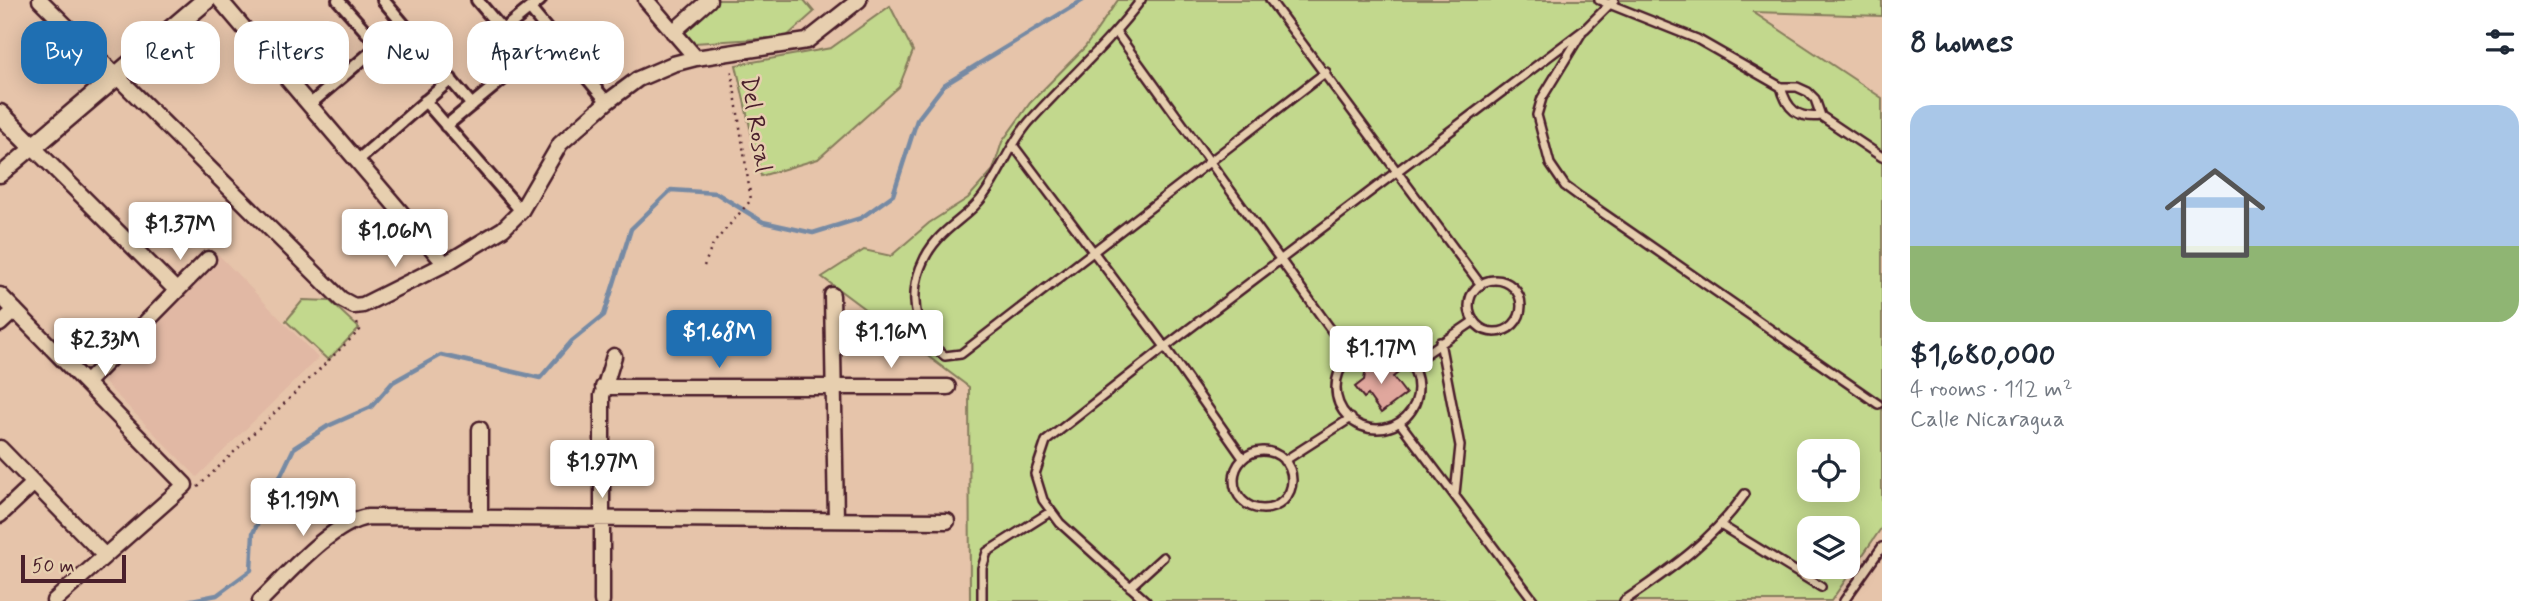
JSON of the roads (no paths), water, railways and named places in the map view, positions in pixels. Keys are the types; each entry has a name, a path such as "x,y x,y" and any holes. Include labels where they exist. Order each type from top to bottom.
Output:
{"street":[{"path":"40,0 348,304 363,305 445,264 503,229 521,211 560,144 607,102 655,71 695,58 807,41 859,0"},
{"path":"220,0 445,264"},
{"path":"338,0 363,28"},
{"path":"383,0 400,21"},
{"path":"477,0 495,21"},
{"path":"515,21 540,0"},
{"path":"646,0 695,58"},
{"path":"673,32 709,0"},
{"path":"0,175 200,2"},
{"path":"530,9 540,21"},
{"path":"309,105 363,58"},
{"path":"453,81 472,105"},
{"path":"357,161 445,84"},
{"path":"446,126 497,84"},
{"path":"592,84 607,102"},
{"path":"425,102 521,211"},
{"path":"0,114 176,290"},
{"path":"86,383 208,258"},
{"path":"0,295 185,485 54,601"},
{"path":"832,295 836,519"},
{"path":"0,324 15,310"},
{"path":"602,601 603,387 614,356"},
{"path":"603,387 948,387"},
{"path":"480,429 480,517"},
{"path":"0,449 105,556"},
{"path":"0,515 34,483"},
{"path":"260,601 335,532 352,521 368,517 947,521"}],"lane":[{"path":"1141,0 1116,32 1029,123 1013,145 983,198 939,237 922,262 914,306 927,339 945,356 961,354 1091,250 1326,72"},
{"path":"1270,0 1326,72 1481,285"},
{"path":"1599,0 1612,2 1697,39 1781,87 1797,87 1808,92 1815,99 1821,116"},
{"path":"1146,601 1051,512 1043,500 1035,474 1046,441 1280,259 1585,29 1612,2"},
{"path":"1585,29 1539,106 1537,124 1557,176 1580,197 1878,404"},
{"path":"1116,32 1350,356"},
{"path":"1781,87 1790,109 1801,116 1821,116 1882,157"},
{"path":"1013,145 1165,347 1243,458"},
{"path":"1496,281 1511,286 1520,300 1519,316 1510,328 1486,331 1474,321 1470,314 1471,297 1481,285 1496,281"},
{"path":"1411,363 1474,321"},
{"path":"1440,342 1460,446 1455,494"},
{"path":"1381,346 1397,351 1411,363 1419,382 1418,398 1410,414 1400,423 1374,429 1360,426 1338,400 1336,382 1343,364 1350,356 1363,349 1381,346"},
{"path":"1284,461 1351,418"},
{"path":"1400,423 1534,601"},
{"path":"1260,451 1269,451 1284,461 1292,477 1288,495 1282,502 1265,509 1248,505 1236,491 1234,473 1243,458 1260,451"},
{"path":"1624,601 1686,559 1722,526 1745,494"},
{"path":"982,601 982,568 987,552 1051,512"},
{"path":"1722,526 1821,586"},
{"path":"1844,601 1882,547"},
{"path":"1130,587 1163,556"}],"waterway":[{"path":"187,601 217,595 251,570 253,533 294,448 328,426 371,407 393,382 441,355 540,378 572,341 604,315 631,229 671,190 716,193 763,222 813,233 861,218 893,195 917,120 944,85 1083,0"}]}
